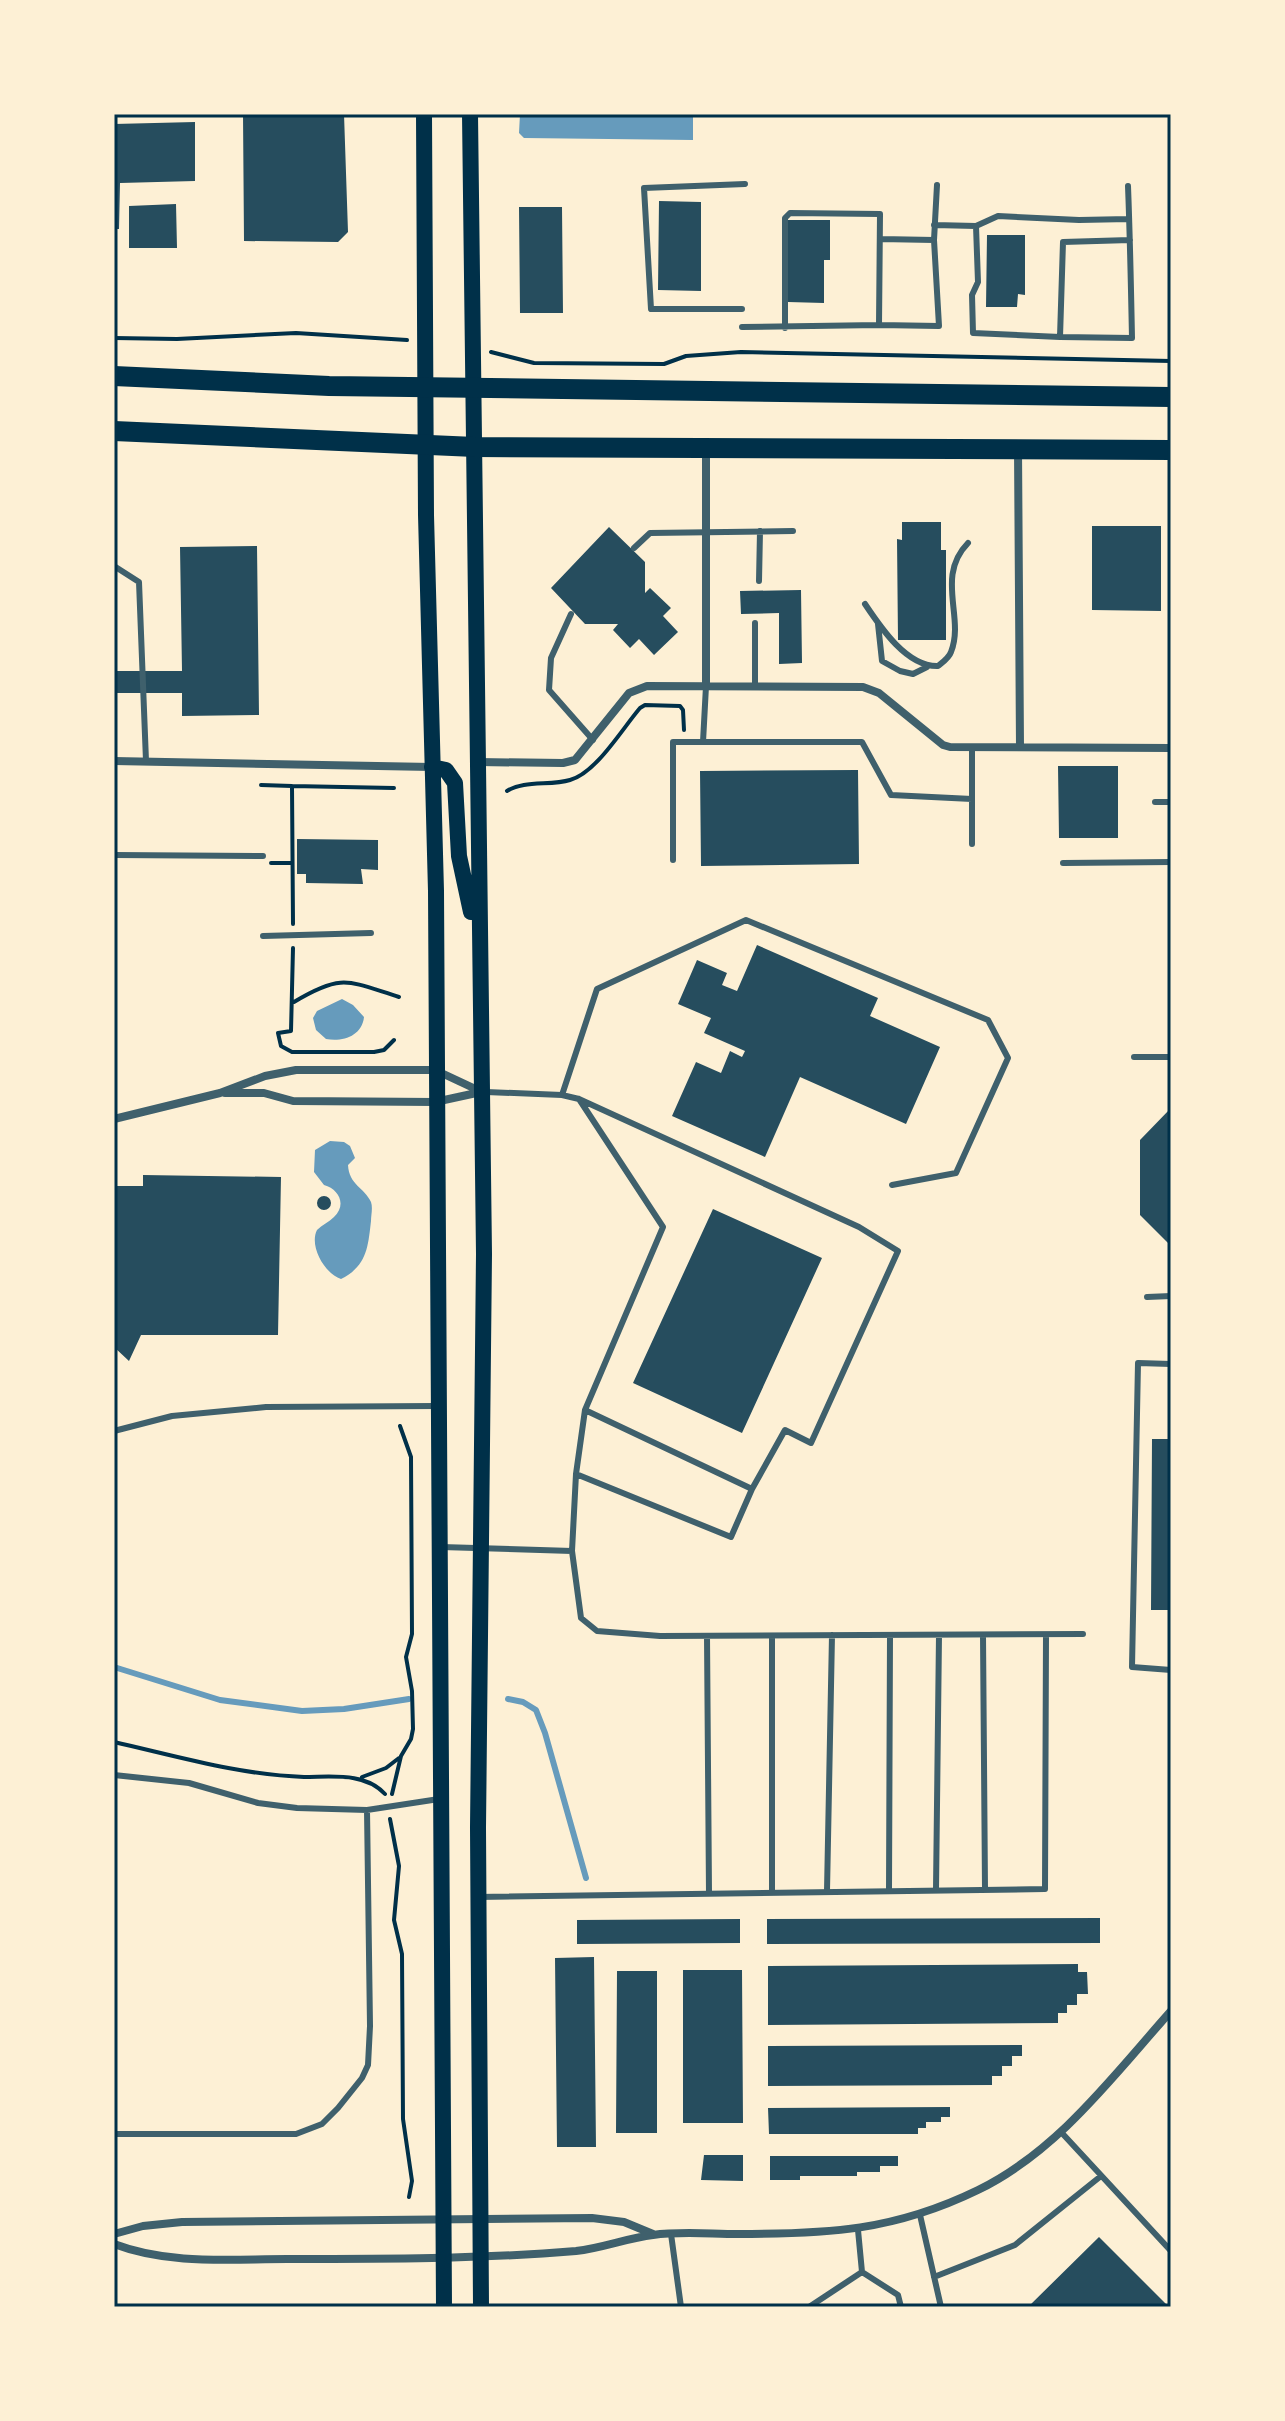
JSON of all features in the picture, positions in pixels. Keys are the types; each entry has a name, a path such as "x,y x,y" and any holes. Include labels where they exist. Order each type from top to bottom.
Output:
{"main road":[{"path":"424,114 426,445 436,977 444,2307"},
{"path":"470,114 482,1092 478,1897 481,2307"},
{"path":"114,376 428,388 1171,397"},
{"path":"114,431 475,447 1171,450"},
{"path":"432,767 446,770 455,783 460,866 478,941"}],"street":[{"path":"706,447 706,686"},
{"path":"1018,448 1020,747"},
{"path":"477,762 563,763 580,756 634,689 647,686 872,689 943,745 1171,748"},
{"path":"114,761 432,767"},
{"path":"114,1119 220,1093 265,1076 296,1070 435,1070 482,1092"},
{"path":"220,1093 264,1093 293,1101 435,1102 482,1092"},
{"path":"114,2244 149,2255 199,2259 444,2258 579,2251 653,2235 804,2234 858,2230 920,2215 991,2183 1014,2169 1061,2132 1171,2011"},
{"path":"114,2234 143,2226 182,2222 610,2219 653,2235"}],"lane":[{"path":"742,309 651,309 644,188 745,184"},
{"path":"742,327 939,326 934,240 937,185"},
{"path":"976,226 978,282 972,295 973,333 1132,338 1128,186"},
{"path":"785,328 785,218 790,213 880,214 879,325"},
{"path":"934,225 976,226 998,216 1129,219"},
{"path":"880,239 934,240"},
{"path":"1060,337 1063,242 1130,240"},
{"path":"759,581 760,531"},
{"path":"634,548 650,533 793,531"},
{"path":"878,624 882,661 900,671 913,674 927,667 938,666 951,655 952,572 956,555 968,543"},
{"path":"114,566 139,582 146,761"},
{"path":"865,604 878,624 914,660 927,667"},
{"path":"571,614 551,658 549,690 593,740"},
{"path":"755,623 755,687"},
{"path":"703,742 706,686"},
{"path":"673,860 673,742 862,742 891,795 972,799"},
{"path":"972,747 972,844"},
{"path":"1155,802 1171,802"},
{"path":"114,855 263,859"},
{"path":"1063,863 1171,862"},
{"path":"562,1095 597,989 746,920 988,1020 1008,1058 956,1173 892,1185"},
{"path":"263,936 371,933"},
{"path":"1134,1057 1171,1057"},
{"path":"482,1092 562,1095 579,1099 859,1227 898,1251 811,1443 785,1430 752,1489 731,1537 576,1474"},
{"path":"579,1099 663,1227 585,1410 576,1474 572,1551 581,1618 597,1631 660,1636 1083,1634"},
{"path":"1147,1297 1171,1296"},
{"path":"1171,1364 1138,1363 1132,1667 1171,1670"},
{"path":"114,1431 172,1416 266,1407 439,1406"},
{"path":"585,1410 752,1489"},
{"path":"441,1547 572,1551"},
{"path":"827,1891 832,1635"},
{"path":"889,1891 890,1635"},
{"path":"936,1890 939,1635"},
{"path":"983,1635 985,1889"},
{"path":"478,1897 1045,1889 1046,1635"},
{"path":"707,1636 709,1893"},
{"path":"772,1636 772,1892"},
{"path":"114,1775 189,1783 258,1803 297,1808 367,1810 442,1798"},
{"path":"114,2134 296,2134 322,2124 362,2078 368,2065 370,2026 367,1810"},
{"path":"1061,2132 1171,2251"},
{"path":"934,2277 1015,2245 1101,2176"},
{"path":"920,2215 941,2307"},
{"path":"858,2230 862,2272"},
{"path":"671,2234 681,2307"},
{"path":"809,2307 862,2272"},
{"path":"862,2272 898,2295 901,2307"}],"path":[{"path":"114,338 177,339 296,333 426,341"},
{"path":"473,349 511,355 534,363 664,364 686,356 741,352 1171,361"},
{"path":"507,791 515,786 551,784 586,775 645,705 680,706 685,720 684,742"},
{"path":"261,785 292,786"},
{"path":"263,859 292,863"},
{"path":"294,1002 335,981 352,982 399,997"},
{"path":"114,1742 248,1771 282,1776 370,1780 390,1803 401,1756 413,1729 412,1691 406,1657 412,1634 411,1457 400,1426"},
{"path":"357,1778 386,1768 401,1756"},
{"path":"385,1807 399,1866 394,1920 402,1954 403,2119 412,2181 409,2197"}],"water":[{"path":"520,114 693,114 693,140 524,138 519,133"},
{"path":"342,999 364,1017 360,1029 339,1040 326,1039 316,1030 313,1018 317,1011"},
{"path":"330,1141 344,1142 350,1146 355,1158 348,1165 349,1172 372,1207 365,1255 350,1274 341,1279 324,1265 315,1244 317,1230 334,1217 341,1203 334,1190 324,1185 314,1172 315,1150"}],"building":[{"path":"243,114 344,114 348,232 338,242 244,241"},
{"path":"195,122 195,181 120,183 119,229 114,229 114,124"},
{"path":"659,201 701,202 701,291 658,290"},
{"path":"176,204 177,248 129,248 129,206"},
{"path":"519,207 562,207 563,313 520,313"},
{"path":"787,220 830,220 830,260 824,260 824,303 788,302"},
{"path":"987,235 1025,235 1025,295 1018,294 1017,307 986,307"},
{"path":"902,522 941,522 941,550 946,550 946,640 898,640 897,539 902,540"},
{"path":"1092,526 1161,526 1161,611 1092,610"},
{"path":"609,527 645,562 645,593 650,588 671,608 663,616 678,632 654,655 639,639 630,648 613,630 618,624 585,624 551,588"},
{"path":"257,546 259,715 182,716 182,693 114,693 114,671 182,671 180,547"},
{"path":"801,590 802,663 779,664 779,613 741,614 740,591"},
{"path":"1058,766 1118,766 1118,838 1059,838"},
{"path":"858,770 859,864 701,866 700,771"},
{"path":"297,839 378,840 378,870 361,869 363,884 306,883 306,874 297,874"},
{"path":"757,945 878,998 870,1016 940,1047 906,1124 800,1077 765,1157 672,1116 696,1062 721,1073 730,1051 742,1057 745,1051 704,1033 711,1018 678,1004 697,960 727,973 722,985 737,991"},
{"path":"1171,1108 1171,1246 1140,1215 1140,1140"},
{"path":"143,1175 281,1177 278,1335 141,1335 129,1361 114,1347 114,1186 143,1186"},
{"path":"324,1196 331,1203 324,1210 317,1203"},
{"path":"713,1209 822,1258 742,1433 633,1383"},
{"path":"1152,1439 1171,1439 1171,1610 1151,1610"},
{"path":"1100,1918 1100,1943 767,1944 767,1919"},
{"path":"740,1919 740,1943 577,1944 577,1920"},
{"path":"594,1957 596,2147 557,2147 555,1958"},
{"path":"1078,1964 1078,1972 1087,1972 1088,1994 1077,1994 1077,2005 1067,2005 1067,2013 1058,2013 1058,2023 768,2025 768,1966"},
{"path":"683,1970 742,1970 743,2123 683,2123"},
{"path":"617,1971 657,1971 657,2133 616,2133"},
{"path":"1022,2045 1022,2056 1012,2056 1012,2066 1002,2066 1002,2076 992,2076 992,2085 768,2086 768,2046"},
{"path":"950,2107 950,2117 941,2117 941,2122 926,2122 926,2128 918,2128 918,2134 769,2134 768,2108"},
{"path":"704,2155 743,2155 743,2181 701,2180"},
{"path":"770,2156 898,2156 898,2166 880,2166 880,2172 857,2172 857,2176 800,2176 800,2180 770,2180"},
{"path":"1099,2237 1169,2307 1028,2307"}],"waterway":[{"path":"114,1667 220,1700 302,1711 344,1709 409,1699"},
{"path":"508,1699 523,1702 536,1710 586,1878"}]}
